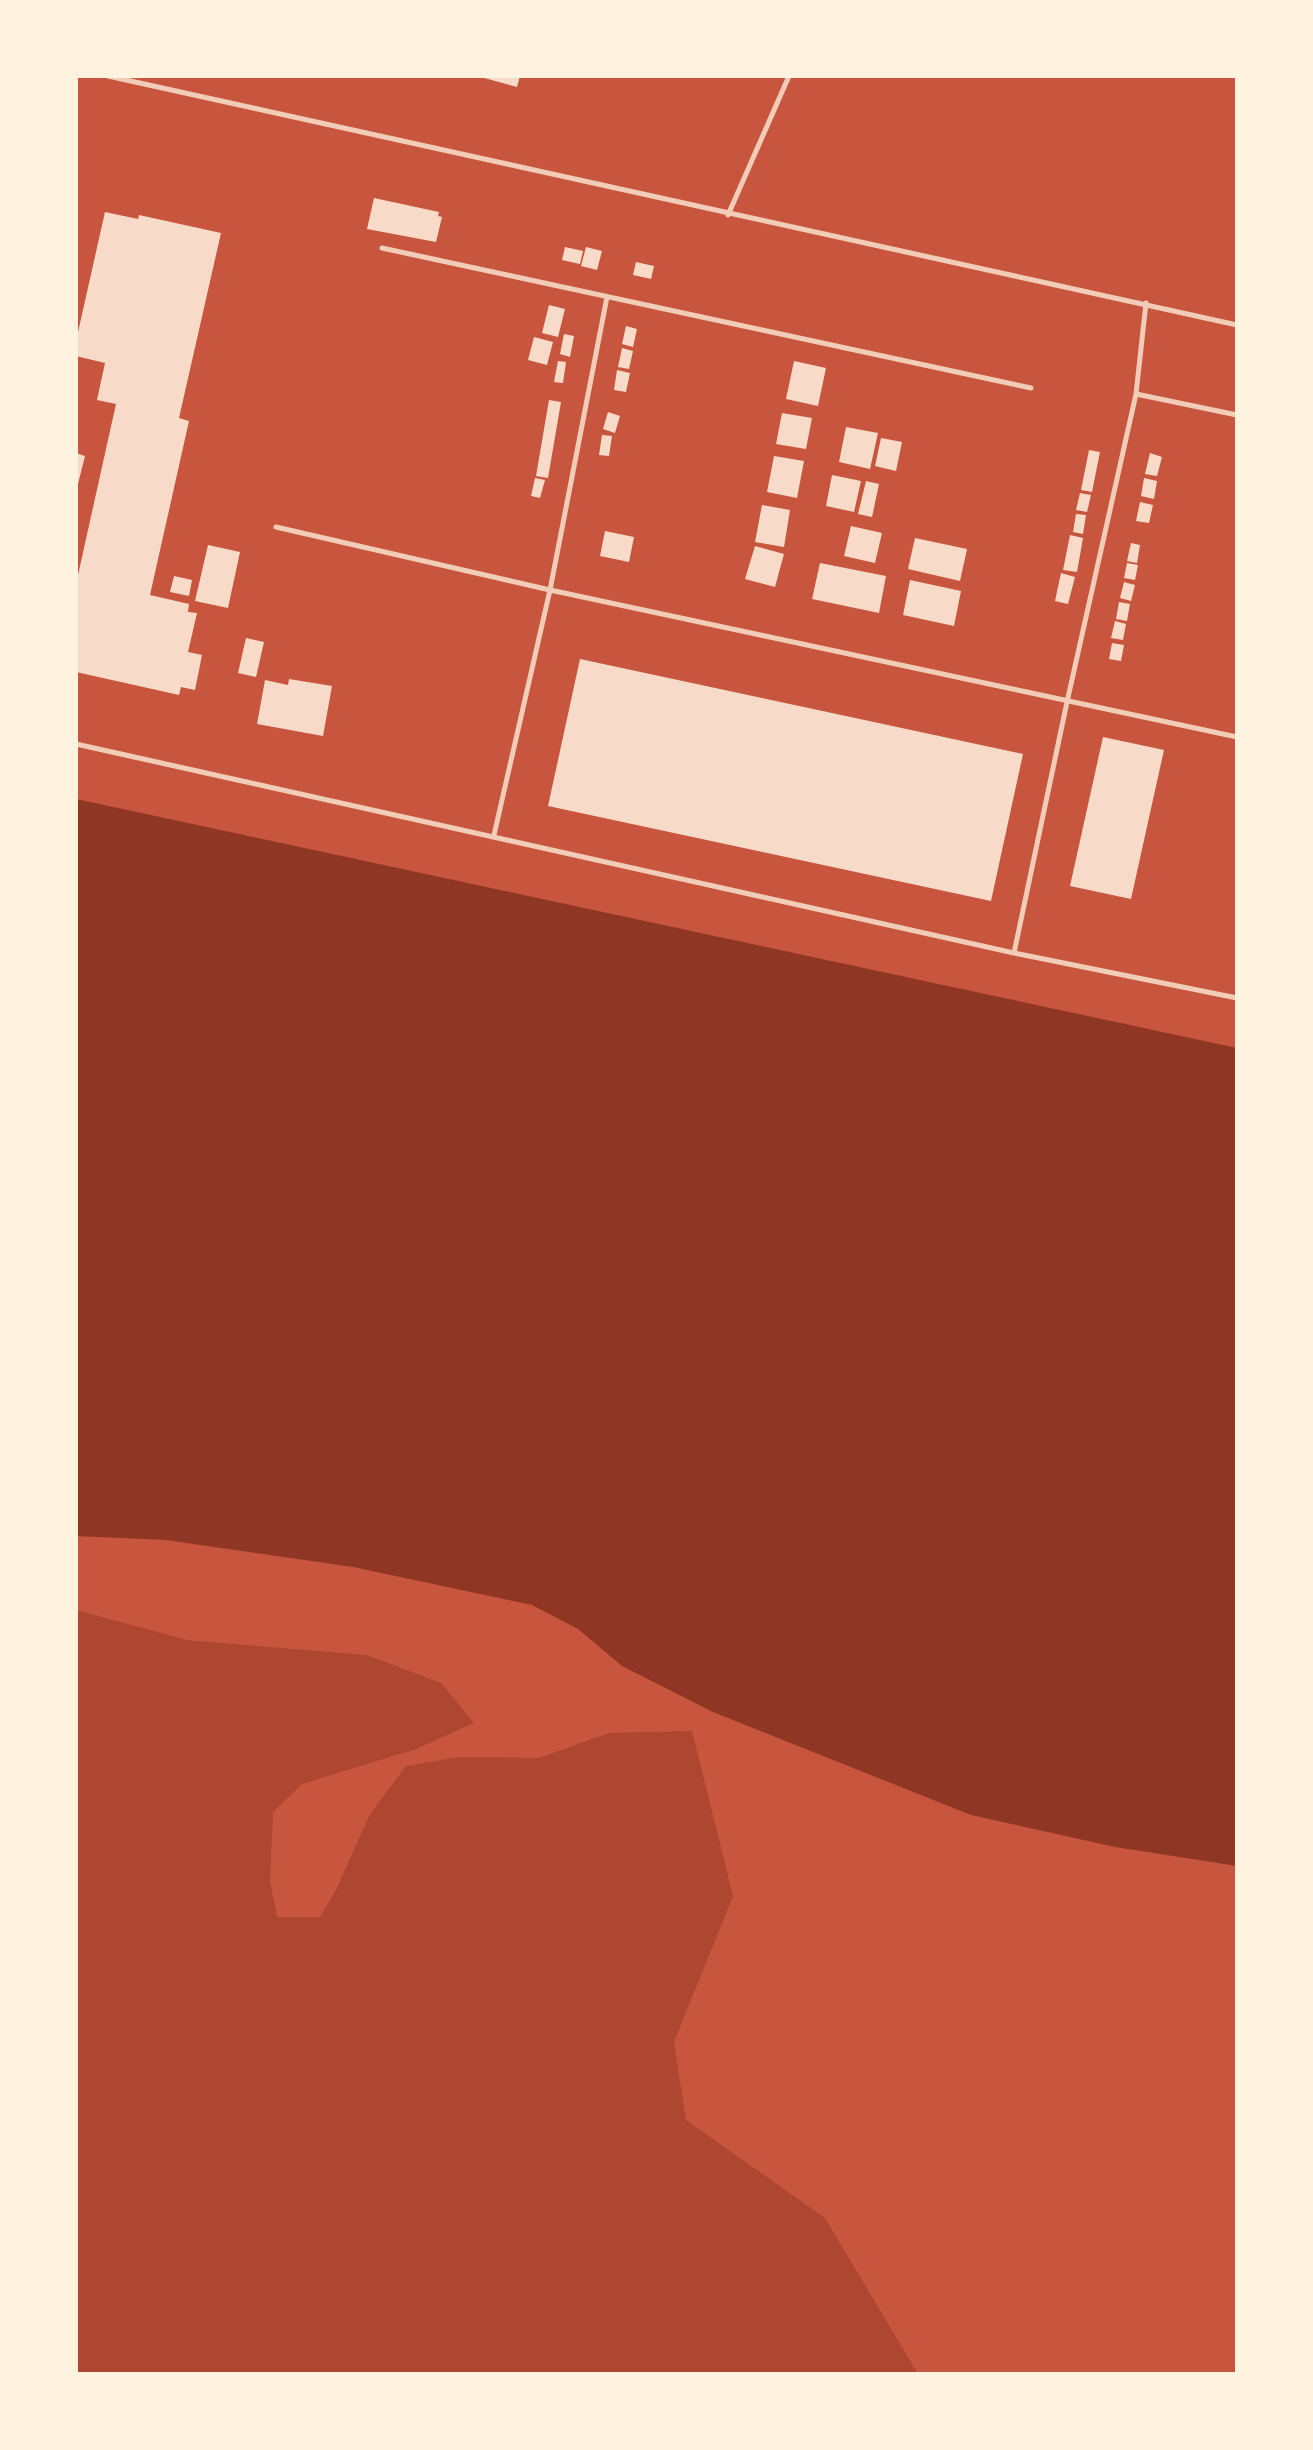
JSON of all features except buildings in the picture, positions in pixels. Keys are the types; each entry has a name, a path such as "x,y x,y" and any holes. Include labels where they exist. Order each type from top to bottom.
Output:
{"lane":[{"path":"108,76 1237,325"},
{"path":"728,215 789,76"},
{"path":"382,248 1031,388"},
{"path":"494,835 550,590 607,297"},
{"path":"1014,953 1136,394 1146,303"},
{"path":"1136,394 1237,415"},
{"path":"276,527 550,590 1237,737"},
{"path":"76,744 1014,953 1237,998"}],"shaded area":[{"path":"76,799 1237,1048 1237,1866 1115,1847 971,1815 713,1712 622,1666 578,1629 532,1605 353,1567 166,1540 76,1536"},
{"path":"76,1610 187,1640 367,1655 441,1683 474,1723 416,1749 302,1784 273,1812 270,1881 277,1917 320,1917 336,1890 370,1814 406,1766 458,1757 539,1758 609,1733 692,1731 733,1896 674,2042 686,2120 825,2218 918,2374 76,2374"}]}
